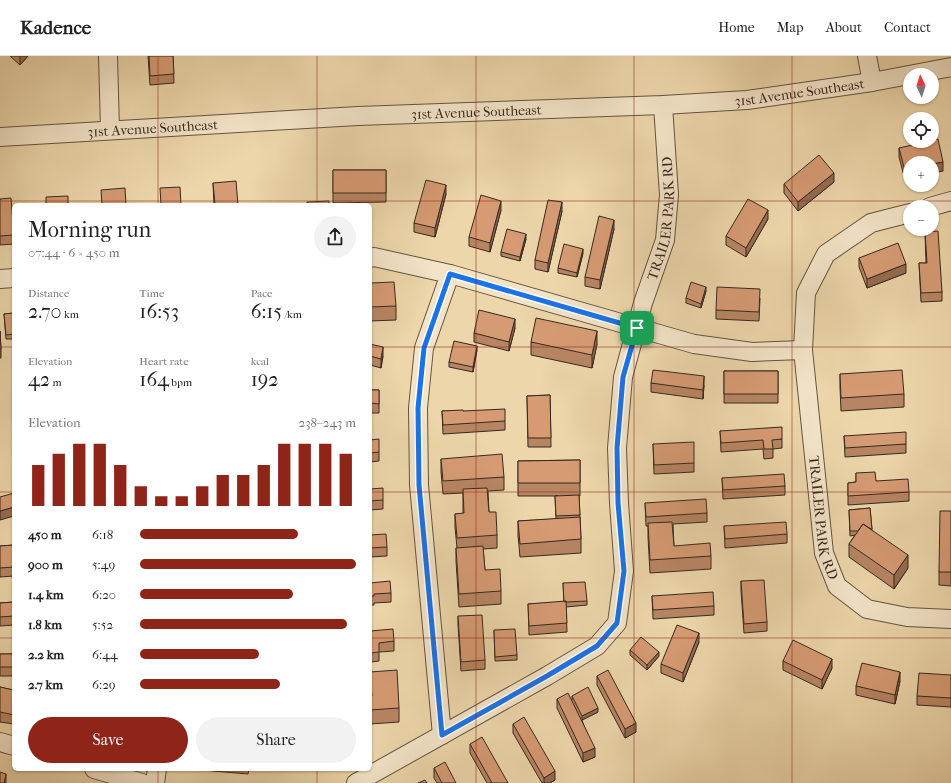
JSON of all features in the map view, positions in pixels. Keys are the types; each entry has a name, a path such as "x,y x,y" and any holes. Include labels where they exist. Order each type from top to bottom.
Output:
{"street":[{"path":"108,56 110,130"},
{"path":"867,56 872,82"},
{"name":"31st Avenue Southeast","path":"0,137 358,116 663,105 746,100 872,82 951,67"},
{"name":"TRAILER PARK RD","path":"356,783 547,676 597,646 617,623 624,571 618,503 617,448 623,377 643,303 665,240 668,195 663,105"},
{"path":"939,204 951,201"},
{"name":"TRAILER PARK RD","path":"903,214 871,224 826,254 806,294 802,350 824,553 837,586 867,609 907,617 951,619"},
{"path":"372,258 450,274 694,344 752,352 802,350"},
{"path":"442,735 419,485 418,408 424,348 450,274"},
{"path":"0,279 12,278"},
{"path":"0,742 12,745"},
{"path":"101,771 142,783"},
{"path":"155,783 158,771"}],"building":[{"path":"149,56 173,56 174,74 150,76"},
{"path":"939,144 943,162 939,163 939,156 903,156 903,163 899,148 939,148"},
{"path":"819,155 834,173 798,202 784,184"},
{"path":"333,170 386,170 386,193 333,193"},
{"path":"426,180 446,185 435,228 414,223"},
{"path":"236,181 238,203 215,203 213,183"},
{"path":"180,187 181,203 161,203 160,188"},
{"path":"125,188 126,203 102,203 101,190"},
{"path":"481,195 501,201 490,243 469,237"},
{"path":"68,196 68,203 46,203 46,197"},
{"path":"11,198 12,235 0,236 0,199"},
{"path":"748,199 768,210 746,248 726,236"},
{"path":"548,200 562,202 548,263 535,260"},
{"path":"329,201 329,203 307,203"},
{"path":"599,216 614,220 600,280 585,277"},
{"path":"507,229 526,234 520,257 501,252"},
{"path":"925,236 938,236 942,292 921,293 919,263 927,263"},
{"path":"898,243 906,264 867,279 859,258"},
{"path":"564,244 583,249 577,273 558,268"},
{"path":"394,282 396,306 372,307 372,283"},
{"path":"691,282 706,287 701,304 686,298"},
{"path":"717,287 760,289 759,312 716,310"},
{"path":"479,310 515,319 509,342 474,333"},
{"path":"12,313 12,334 6,335 4,314"},
{"path":"536,318 597,331 592,355 531,342"},
{"path":"454,341 477,346 473,367 449,362"},
{"path":"372,344 383,347 381,359 372,357"},
{"path":"653,370 704,376 703,390 651,383"},
{"path":"902,370 904,394 841,398 840,374"},
{"path":"724,371 778,371 778,394 724,394"},
{"path":"372,390 379,390 379,404 372,403"},
{"path":"550,395 551,438 528,438 527,396"},
{"path":"505,409 505,421 443,425 442,411"},
{"path":"782,427 782,439 772,440 773,449 764,449 763,440 721,443 720,431"},
{"path":"906,432 906,444 845,448 844,436"},
{"path":"379,439 379,452 372,453 372,440"},
{"path":"694,442 694,463 654,465 653,444"},
{"path":"502,454 504,477 443,481 441,459"},
{"path":"580,460 580,483 518,483 518,461"},
{"path":"875,472 876,481 908,479 909,492 848,496 848,483 856,482 856,473"},
{"path":"784,474 785,486 723,490 722,478"},
{"path":"383,488 383,500 372,501 372,489"},
{"path":"487,488 489,512 496,512 497,535 457,538 455,514 464,513 463,489"},
{"path":"12,494 12,508 0,511 0,497"},
{"path":"579,495 580,515 556,516 555,496"},
{"path":"706,499 707,513 646,517 645,503"},
{"path":"870,508 872,529 863,524 858,531 850,531 849,510"},
{"path":"940,511 951,511 951,572 939,572"},
{"path":"580,517 581,539 520,544 518,521"},
{"path":"672,522 674,546 710,543 711,556 650,560 648,523"},
{"path":"786,522 787,534 725,539 724,526"},
{"path":"863,524 908,555 894,575 849,544"},
{"path":"386,534 387,547 372,548 372,535"},
{"path":"12,545 12,567 0,568 0,546"},
{"path":"483,546 485,570 500,569 501,591 459,594 456,548"},
{"path":"764,580 767,622 744,624 741,581"},
{"path":"390,581 391,593 374,594 374,596 372,596 372,583"},
{"path":"585,582 587,601 564,602 563,583"},
{"path":"713,592 714,606 653,610 652,596"},
{"path":"566,601 567,623 529,626 528,604"},
{"path":"12,602 12,616 0,617 0,603"},
{"path":"482,615 485,660 461,662 458,616"},
{"path":"677,625 699,633 683,673 661,664"},
{"path":"393,629 394,641 379,643 379,652 372,653 372,631"},
{"path":"515,629 517,655 495,657 494,630"},
{"path":"641,637 659,652 647,665 630,650"},
{"path":"793,640 832,659 822,680 783,661"},
{"path":"0,654 12,654 12,667 0,667"},
{"path":"862,663 900,672 895,695 856,686"},
{"path":"397,670 399,708 372,710 372,672"},
{"path":"608,670 636,723 625,729 597,676"},
{"path":"919,673 951,675 951,698 917,696"},
{"path":"0,687 12,690 12,715 0,712"},
{"path":"588,687 598,708 582,716 572,696"},
{"path":"568,693 595,748 583,753 557,699"},
{"path":"524,717 555,771 544,778 513,724"},
{"path":"482,737 508,783 492,783 470,744"},
{"path":"445,762 456,783 442,783 434,768"},
{"path":"0,772 6,774 4,783 0,783"},
{"path":"425,780 427,783 418,783"}],"route":[{"path":"450,274 637,328 623,377 617,448 618,503 624,571 617,623 597,646 442,735 419,485 418,408 424,348 450,274"}]}
